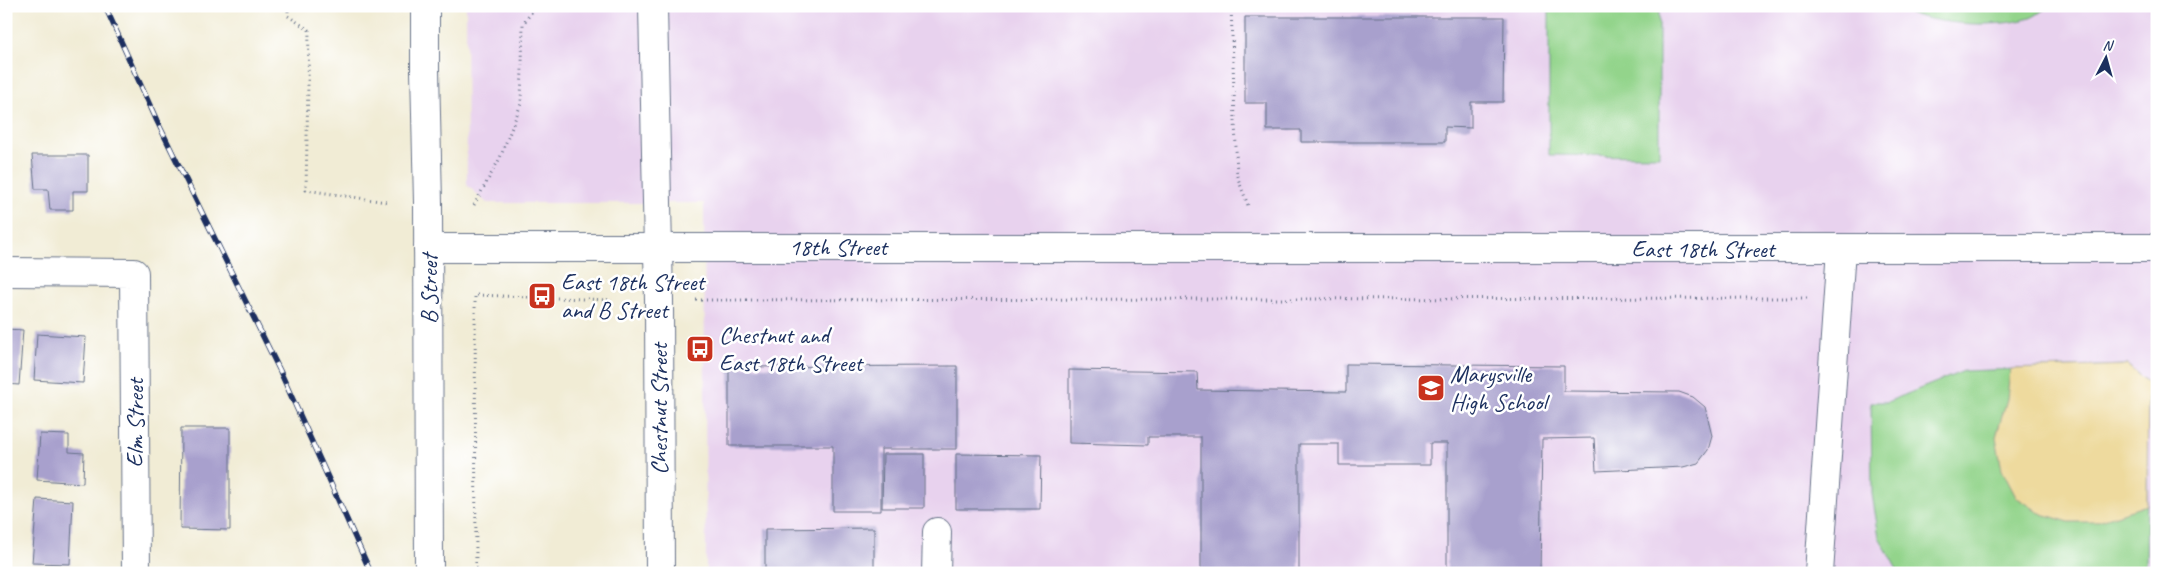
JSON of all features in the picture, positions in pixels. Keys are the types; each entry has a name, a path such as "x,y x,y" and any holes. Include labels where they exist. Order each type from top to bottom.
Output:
{"main road":[{"name":"B Street","path":"426,6 429,573"},
{"name":"Chestnut Street","path":"653,6 658,246 660,573"},
{"name":"18th Street","path":"428,248 658,246 1248,249"},
{"name":"East 18th Street","path":"1248,249 2157,248"},
{"path":"1819,573 1842,249"},
{"name":"Elm Street","path":"6,272 134,273 136,573"},
{"path":"936,573 937,532"}],"path":[{"path":"288,6 288,16 309,30 306,190 386,202"},
{"path":"474,206 500,158 521,104 524,24 536,6"},
{"path":"1231,6 1237,176 1249,208"},
{"path":"476,573 476,295 612,300"},
{"path":"696,300 1838,298"}],"shaded area":[{"name":"Marysville High School","path":"466,6 2157,6 2157,573 706,573 704,203 487,203 467,185"}],"green space":[{"path":"1549,6 1659,6 1659,156 1549,155"},
{"path":"1894,6 2049,6 2030,18 1980,24 1941,21 1907,12"},
{"path":"2127,365 2148,383 2146,573 1899,573 1879,537 1872,494 1871,402 1887,402 1964,371"}],"sand":[{"path":"2127,365 2148,383 2147,505 2095,522 2069,522 2042,514 2016,497 2002,470 1996,437 2007,399 2010,369"}],"building":[{"path":"1245,17 1504,17 1503,102 1471,102 1471,128 1445,127 1445,142 1301,142 1301,130 1267,130 1267,103 1245,103"},
{"path":"32,155 88,155 88,191 73,191 73,210 50,210 48,189 35,189"},
{"path":"6,329 23,330 19,385 6,384"},
{"path":"37,334 86,337 83,383 34,380"},
{"path":"1346,364 1564,366 1564,391 1679,392 1693,397 1705,407 1712,436 1708,450 1698,463 1683,467 1596,471 1594,438 1542,439 1540,573 1447,573 1447,443 1430,443 1430,465 1339,465 1339,444 1299,444 1299,573 1201,573 1201,437 1148,437 1148,445 1069,443 1069,370 1197,372 1198,390 1346,392"},
{"path":"957,366 957,449 881,449 881,511 833,511 833,446 729,446 729,367"},
{"path":"181,428 230,428 230,530 180,529"},
{"path":"40,434 69,435 69,452 84,453 83,483 37,480"},
{"path":"883,454 924,454 924,508 882,508"},
{"path":"956,454 1041,455 1040,509 956,509"},
{"path":"37,499 73,501 70,564 32,563"},
{"path":"874,528 874,573 765,573 765,529"}],"railway":[{"path":"105,6 157,121 280,371 371,573"}],"place":[{"name":"East 18th Street and B Street","path":"542,296"},
{"name":"Chestnut and East 18th Street","path":"700,349"},
{"name":"Marysville High School","path":"1431,388"}]}
